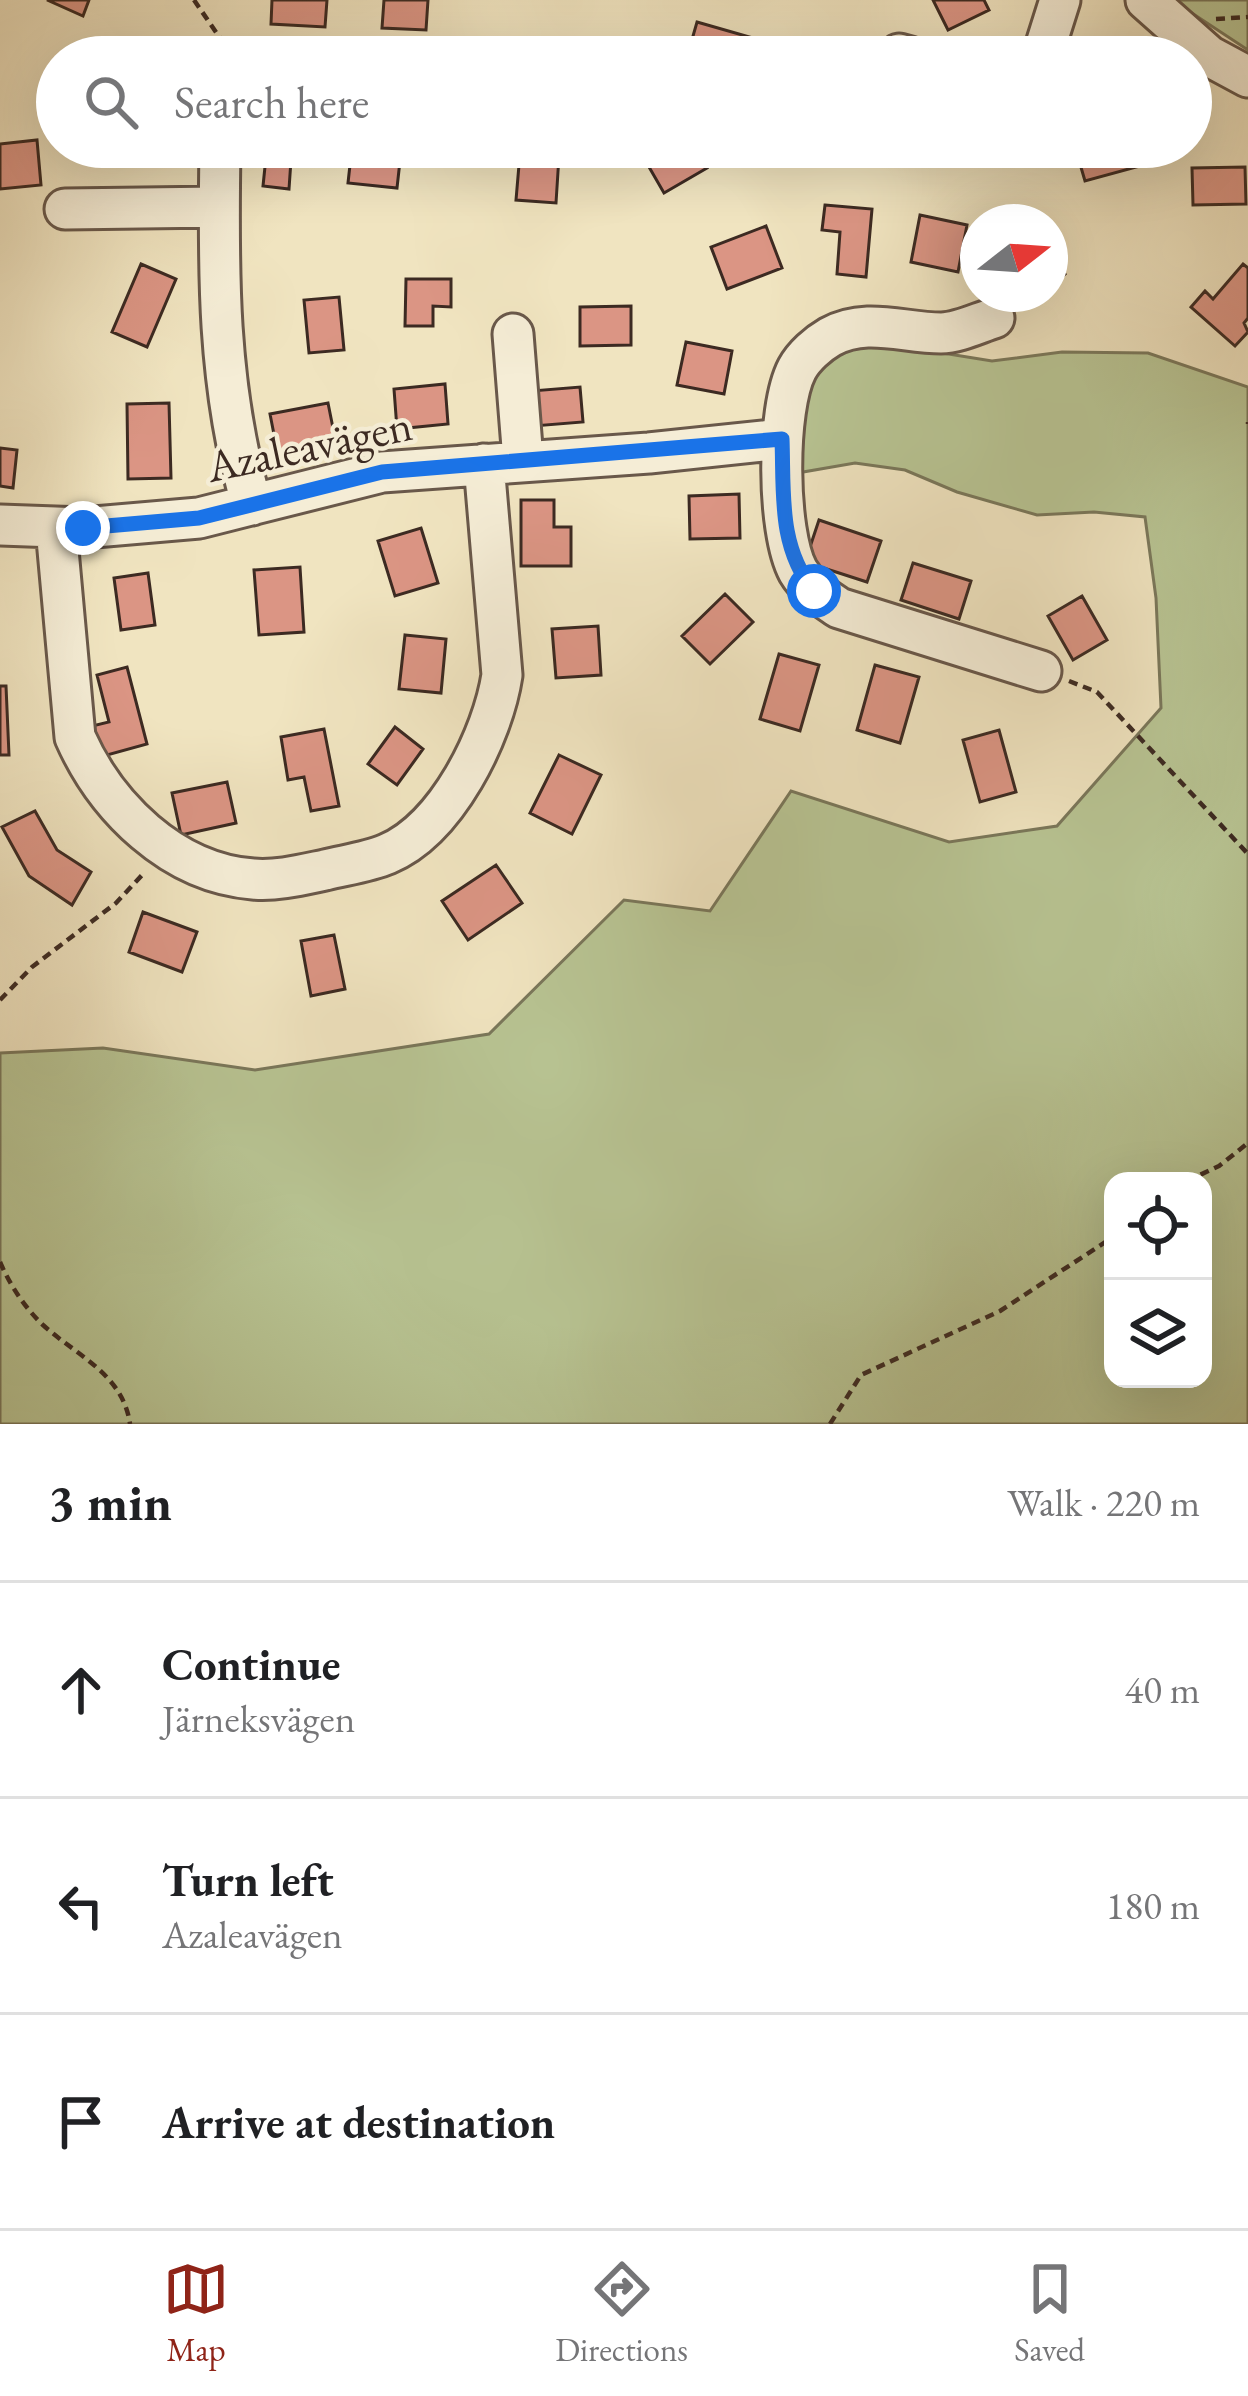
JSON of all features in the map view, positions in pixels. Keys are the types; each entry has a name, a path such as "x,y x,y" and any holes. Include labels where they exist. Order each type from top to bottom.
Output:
{"street":[{"path":"1049,36 1060,0"},
{"path":"1146,0 1186,36"},
{"path":"1212,58 1248,77"},
{"path":"220,168 224,368 239,463 251,505"},
{"path":"65,209 219,207"},
{"path":"994,318 945,334 866,326 832,336 812,350 797,369 787,399 782,439 785,530 799,573 814,591 839,608 1041,671"},
{"path":"56,528 75,737 107,791 164,849 248,879 281,879 390,853 437,813 482,744 497,708 513,334"},
{"name":"Azaleavägen","path":"0,526 56,528 199,518 382,472 782,439"}],"path":[{"path":"194,0 219,36"},
{"path":"1041,671 1097,692 1248,854"},
{"path":"0,1000 32,967 116,903 164,849"},
{"path":"1206,1172 1248,1143"},
{"path":"830,1424 861,1375 1000,1311 1104,1243"},
{"path":"0,1262 10,1284 41,1324 105,1372 128,1410 130,1424"}],"green space":[{"path":"1172,0 1248,0 1248,50"},
{"path":"868,341 992,361 1062,352 1148,353 1248,387 1248,1424 0,1424 0,1053 103,1048 255,1070 489,1034 624,900 710,911 791,791 949,842 1057,826 1161,708 1156,598 1145,517 1094,512 1037,515 957,492 905,470 855,463 803,472 800,442 812,379 837,353"}],"building":[{"path":"47,0 89,0 83,16"},
{"path":"272,0 327,0 325,27 271,24"},
{"path":"384,0 428,0 426,30 382,28"},
{"path":"933,0 984,0 989,10 948,30"},
{"path":"697,22 746,36 693,36"},
{"path":"36,140 41,185 0,189 0,144"},
{"path":"1245,167 1246,204 1193,205 1192,168"},
{"path":"265,168 290,168 289,189 263,186"},
{"path":"350,168 399,168 397,188 348,183"},
{"path":"519,168 558,168 556,203 516,200"},
{"path":"650,168 707,168 664,193"},
{"path":"1081,168 1133,168 1085,181"},
{"path":"825,205 872,209 866,277 837,274 840,232 822,230"},
{"path":"920,215 960,224 958,272 911,262"},
{"path":"766,226 782,268 727,289 711,247"},
{"path":"141,264 176,279 147,347 112,332"},
{"path":"1243,264 1248,268 1248,318 1244,323 1248,332 1235,346 1191,307 1205,291 1213,299"},
{"path":"406,279 451,279 451,307 433,306 433,326 405,326"},
{"path":"339,297 344,350 309,353 304,300"},
{"path":"631,306 631,345 580,346 580,307"},
{"path":"686,342 732,351 724,394 677,385"},
{"path":"445,384 448,424 397,429 394,389"},
{"path":"580,387 583,422 534,426 531,391"},
{"path":"169,403 171,478 128,479 127,404"},
{"path":"328,403 336,443 278,455 270,414"},
{"path":"0,448 17,450 13,488 0,486"},
{"path":"739,494 740,538 690,539 689,496"},
{"path":"521,500 554,500 554,527 571,527 571,566 521,566"},
{"path":"819,520 881,541 867,582 805,562"},
{"path":"421,528 438,583 395,596 378,541"},
{"path":"913,563 971,581 959,619 901,600"},
{"path":"300,567 304,632 259,635 254,570"},
{"path":"148,573 155,625 121,630 114,578"},
{"path":"725,594 753,622 710,664 682,636"},
{"path":"1082,596 1107,640 1073,660 1048,616"},
{"path":"598,626 601,675 556,678 552,629"},
{"path":"405,635 446,639 441,693 399,689"},
{"path":"779,654 819,665 800,731 760,719"},
{"path":"875,665 919,677 900,743 857,730"},
{"path":"127,667 147,744 100,757 92,726 109,722 97,675"},
{"path":"0,686 6,686 9,755 0,755"},
{"path":"395,727 423,749 397,785 368,764"},
{"path":"324,729 339,806 311,811 304,777 288,780 281,737"},
{"path":"999,730 1016,792 980,802 963,740"},
{"path":"559,755 601,775 572,834 530,813"},
{"path":"227,782 236,823 181,835 172,793"},
{"path":"35,811 57,850 91,872 72,905 29,876 2,827"},
{"path":"496,865 522,903 468,940 442,901"},
{"path":"143,912 197,932 182,972 129,952"},
{"path":"334,935 345,989 311,996 301,941"}],"route":[{"path":"83,528 199,518 382,472 782,439 785,530 799,573 814,591"}]}
